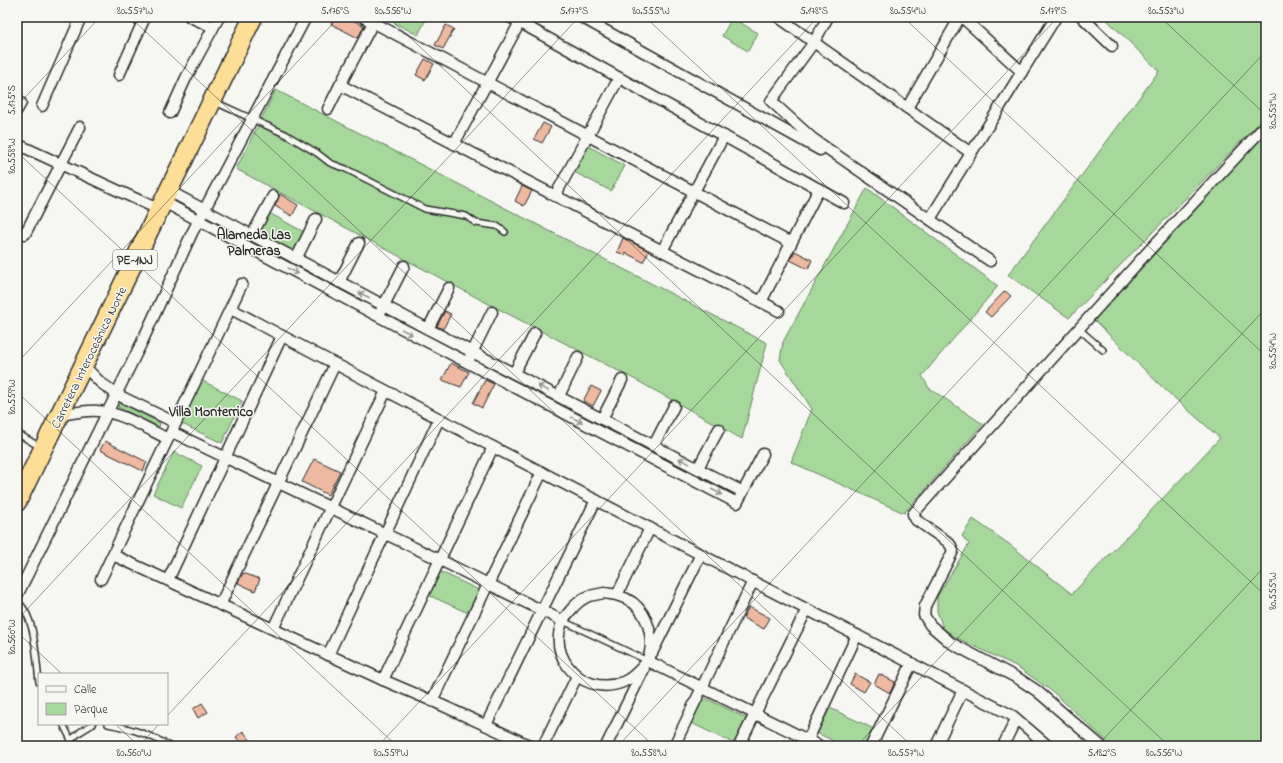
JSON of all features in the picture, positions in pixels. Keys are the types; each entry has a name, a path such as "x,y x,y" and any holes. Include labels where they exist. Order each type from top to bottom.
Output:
{"highway":[{"name":"Carretera Interoceánica Norte","path":"17,502 253,17"}],"street":[{"path":"42,106 81,17"},
{"path":"119,75 145,17"},
{"path":"190,17 213,27"},
{"path":"170,113 186,78 219,17"},
{"path":"17,596 142,342 199,220 306,17"},
{"path":"363,17 375,20 487,82 791,243"},
{"path":"510,17 844,203"},
{"path":"778,17 971,153"},
{"path":"828,17 814,42 771,101 812,138 990,261"},
{"path":"907,108 961,17 1022,72"},
{"path":"930,219 1056,17"},
{"path":"1082,17 1112,46"},
{"path":"586,18 867,176"},
{"path":"328,109 375,20"},
{"path":"454,144 520,22"},
{"path":"555,196 619,78"},
{"path":"340,85 779,311"},
{"path":"1101,746 1037,691 1019,679 951,643 930,625 924,616 925,606 953,551 948,542 916,520 913,514 1144,256 1266,125"},
{"path":"17,230 25,234 62,165 80,127"},
{"path":"662,251 724,136"},
{"path":"17,144 62,165 164,201 204,210 384,306 743,492"},
{"path":"761,302 819,189"},
{"path":"252,235 273,196"},
{"path":"164,201 467,363 737,503 763,454"},
{"path":"296,259 316,219"},
{"path":"339,282 359,243"},
{"path":"378,316 404,266"},
{"path":"101,579 242,284"},
{"path":"428,329 449,288"},
{"path":"230,309 963,690 1016,719 1048,746"},
{"path":"467,363 492,312"},
{"path":"514,373 535,333"},
{"path":"168,580 282,336"},
{"path":"558,396 578,357"},
{"path":"220,605 334,364"},
{"path":"84,366 101,384 172,431 385,533 563,622"},
{"path":"602,419 622,380"},
{"path":"273,629 386,391"},
{"path":"654,446 674,406"},
{"path":"60,415 90,411 107,412 136,424 172,431"},
{"path":"328,655 439,418"},
{"path":"698,468 719,429"},
{"path":"383,680 493,447"},
{"path":"432,701 542,472"},
{"path":"486,725 596,500"},
{"path":"617,595 650,528"},
{"path":"606,746 701,554"},
{"path":"112,555 328,655 531,746"},
{"path":"674,746 753,582"},
{"path":"604,593 617,595 634,603 644,615 650,630 651,646 648,661 636,674 623,682 609,686 594,684 577,676 570,670 562,657 559,643 560,628 566,615 576,604 588,597 604,593"},
{"path":"739,746 806,609"},
{"path":"807,743 857,635"},
{"path":"648,661 755,714 807,743 820,746"},
{"path":"871,746 912,663"},
{"path":"543,746 577,676"},
{"path":"936,746 963,690"},
{"path":"1003,746 1016,719"}],"lane":[{"path":"213,100 285,134 317,153 330,163 346,169 425,209 466,216 476,223 497,226 506,232"},
{"path":"1078,329 1103,350"},
{"path":"17,433 43,448"},
{"path":"17,601 21,604 28,615 38,675"},
{"path":"563,622 648,661"},
{"path":"64,725 74,746"},
{"path":"71,740 91,725"},
{"path":"112,725 144,733 169,746"}],"green space":[{"path":"383,17 427,17 418,35"},
{"path":"1104,17 1266,17 1266,114 1069,318 1008,275 1159,71"},
{"path":"732,18 758,33 748,51 722,36"},
{"path":"276,90 767,343 742,439 636,380 485,302 236,169"},
{"path":"1266,133 1266,746 1112,746 1053,692 1018,667 955,637 943,628 937,611 937,597 969,544 962,536 973,519 1009,544 1072,594 1220,438 1162,387 1094,320"},
{"path":"588,146 625,166 611,191 574,172"},
{"path":"867,188 998,286 922,376 929,388 983,424 904,513 791,462 812,409 780,360 783,342"},
{"path":"269,213 304,232 294,251 259,233"},
{"path":"201,380 242,401 222,443 180,423"},
{"path":"120,403 160,423 159,427 118,407"},
{"path":"174,452 202,466 181,508 153,494"},
{"path":"437,570 479,590 468,613 426,594"},
{"path":"703,697 748,719 735,744 691,723"},
{"path":"830,708 874,729 866,746 844,746 817,733"}],"building":[{"path":"334,17 347,17 364,26 358,38 331,24"},
{"path":"446,25 454,29 443,49 435,45"},
{"path":"425,59 434,64 425,80 416,75"},
{"path":"543,123 551,127 542,143 534,139"},
{"path":"522,186 532,191 524,206 515,201"},
{"path":"280,194 298,205 292,216 275,206"},
{"path":"623,238 649,251 643,262 626,253 625,255 617,252"},
{"path":"795,251 812,260 808,269 790,260"},
{"path":"1005,291 1011,296 991,317 985,312"},
{"path":"445,311 451,314 443,329 437,326"},
{"path":"451,363 469,372 461,387 442,380"},
{"path":"485,380 494,384 482,408 473,403"},
{"path":"591,386 601,391 593,406 583,401"},
{"path":"105,441 147,462 143,471 100,450"},
{"path":"314,459 340,471 328,495 302,482"},
{"path":"243,573 260,579 255,591 238,583"},
{"path":"749,607 770,618 764,629 743,618"},
{"path":"855,674 870,682 864,692 850,684"},
{"path":"879,674 895,682 890,693 874,684"},
{"path":"202,703 208,712 198,718 193,709"},
{"path":"243,731 255,746 243,746 236,737"}],"district":[{"name":"Alameda Las Palmeras","path":"254,242"},
{"name":"Villa Monterrico","path":"211,411"}]}
